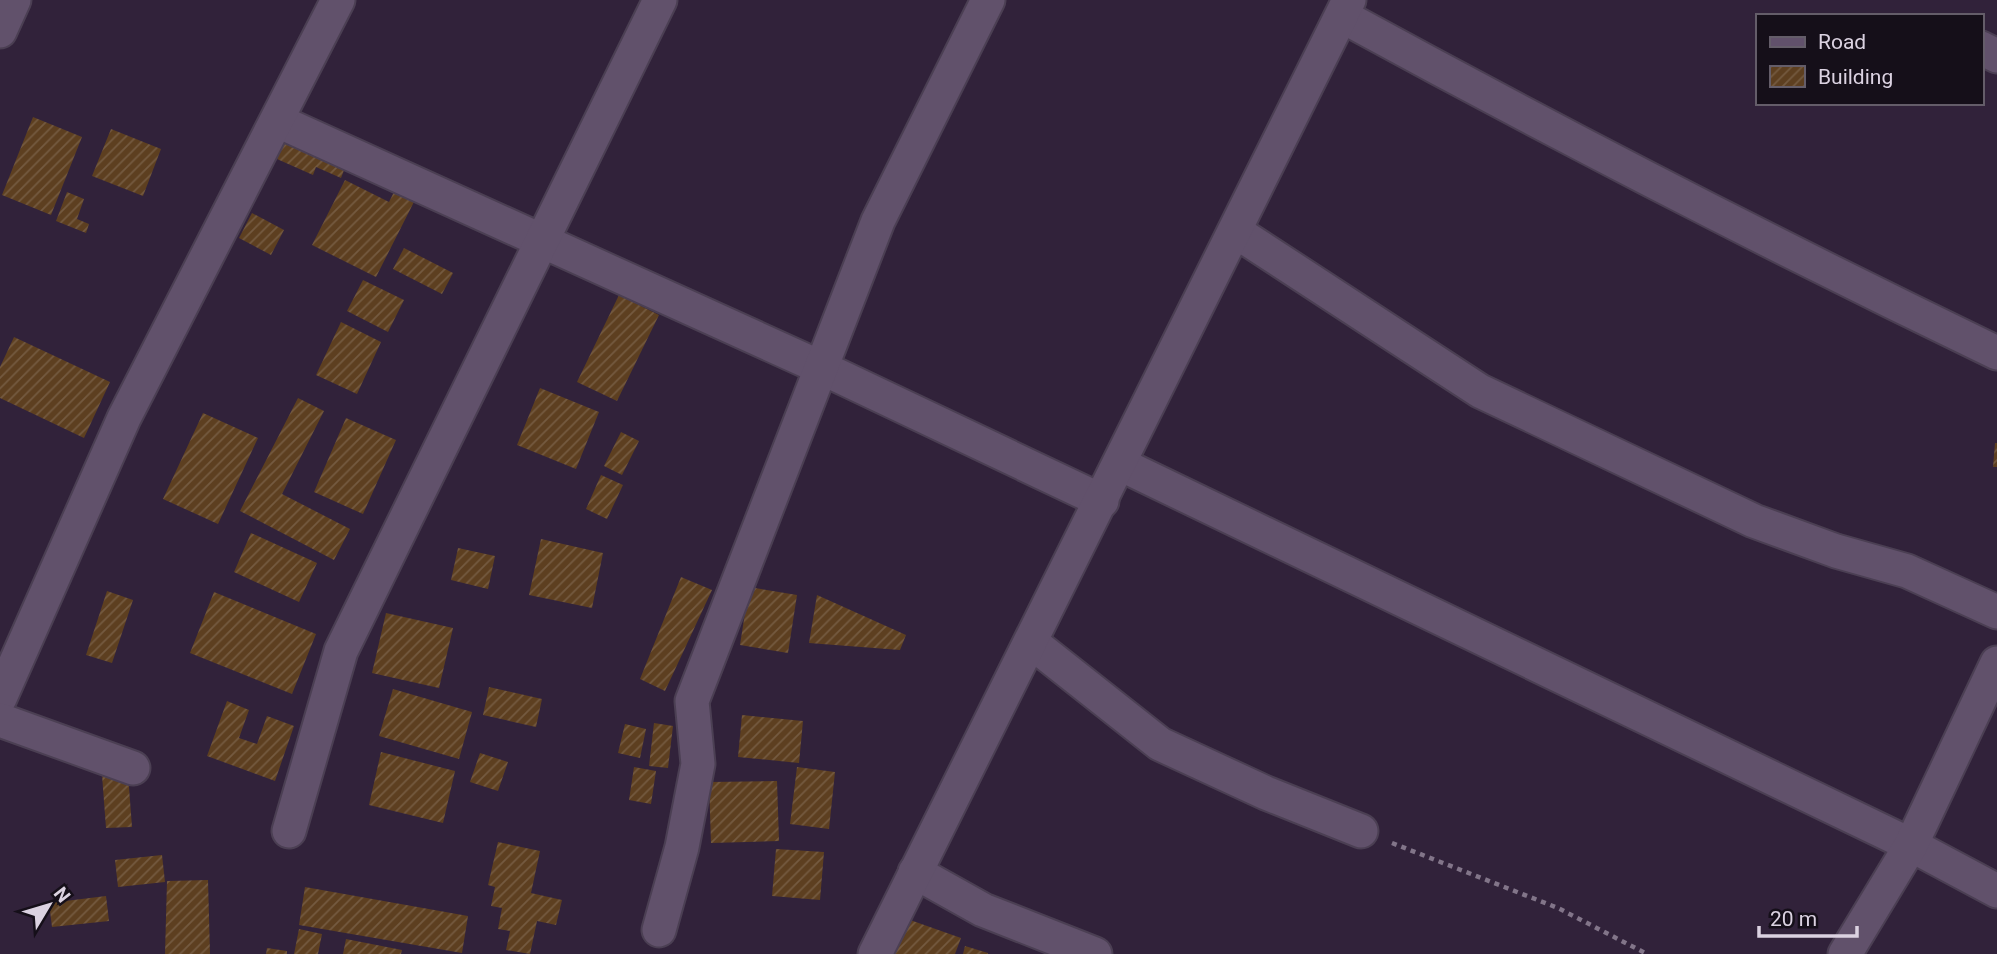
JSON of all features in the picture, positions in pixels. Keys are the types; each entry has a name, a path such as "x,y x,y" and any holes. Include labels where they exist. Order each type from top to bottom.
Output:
{"street":[{"path":"0,31 14,0"},
{"path":"0,698 124,418 338,0"},
{"path":"289,831 341,651 660,0"},
{"path":"659,930 682,847 698,764 692,701 878,221 988,0"},
{"path":"875,954 1345,8 1597,155 1812,264 1997,353"},
{"path":"278,121 822,369 1102,501"},
{"path":"1235,231 1480,391 1754,521 1836,551 1907,571 1997,612"},
{"path":"1120,464 1911,845 1997,891"},
{"path":"1031,642 1160,744 1266,793 1362,831"},
{"path":"1845,954 1911,845 1997,663"},
{"path":"0,720 133,768"},
{"path":"915,872 983,910 1095,954"}],"path":[{"path":"1362,831 1558,908 1647,954"}],"building":[{"path":"33,117 82,137 51,215 2,195"},
{"path":"111,129 161,149 143,196 92,176"},
{"path":"288,134 348,160 341,178 316,167 313,175 277,159"},
{"path":"345,180 389,202 398,184 418,194 376,277 312,245"},
{"path":"67,192 84,199 77,219 89,224 86,233 56,221"},
{"path":"252,213 284,230 271,255 239,238"},
{"path":"404,248 453,273 442,294 393,269"},
{"path":"363,280 404,300 388,332 347,311"},
{"path":"619,295 659,315 617,401 577,382"},
{"path":"341,322 381,342 357,394 316,375"},
{"path":"14,337 110,382 84,438 0,398 0,367"},
{"path":"540,388 599,412 576,469 517,445"},
{"path":"298,398 324,411 282,494 350,529 334,560 240,511"},
{"path":"203,413 258,438 218,524 163,499"},
{"path":"346,418 396,440 363,514 314,492"},
{"path":"621,432 639,441 622,475 604,466"},
{"path":"1995,443 1997,467 1993,467"},
{"path":"601,475 623,485 607,519 586,509"},
{"path":"251,533 317,563 299,602 234,572"},
{"path":"541,539 603,553 592,608 529,595"},
{"path":"458,548 495,556 488,589 451,580"},
{"path":"681,577 712,590 665,691 640,679"},
{"path":"749,587 797,595 788,653 740,645"},
{"path":"107,591 133,600 112,663 86,655"},
{"path":"214,592 316,634 292,694 190,653"},
{"path":"817,595 906,635 900,650 809,643"},
{"path":"386,613 453,628 439,688 372,673"},
{"path":"489,687 542,699 536,727 483,715"},
{"path":"393,689 472,712 459,759 379,736"},
{"path":"227,701 249,710 239,738 257,744 267,716 294,726 275,781 207,756"},
{"path":"742,715 803,721 799,763 738,757"},
{"path":"654,723 673,726 668,768 649,766"},
{"path":"625,724 646,729 640,758 618,753"},
{"path":"381,752 455,771 443,823 369,805"},
{"path":"480,753 508,762 498,791 470,782"},
{"path":"634,767 656,771 651,804 629,800"},
{"path":"797,767 835,772 829,829 790,824"},
{"path":"128,774 132,827 106,828 102,775"},
{"path":"777,781 779,841 711,843 709,782"},
{"path":"498,842 540,851 531,893 562,900 556,925 537,921 530,954 506,950 510,931 498,929 502,908 491,906 495,887 488,885"},
{"path":"776,849 824,852 820,900 772,896"},
{"path":"162,855 165,882 118,887 115,860"},
{"path":"208,880 210,954 165,954 167,881"},
{"path":"305,887 468,916 462,953 299,925"},
{"path":"106,896 109,921 52,927 49,903"},
{"path":"896,915 961,938 955,954 882,954"},
{"path":"299,929 322,934 318,954 294,954"},
{"path":"346,939 402,950 401,954 343,954"},
{"path":"965,946 988,953 988,954 963,954"},
{"path":"267,948 287,951 287,954 266,954"}]}
